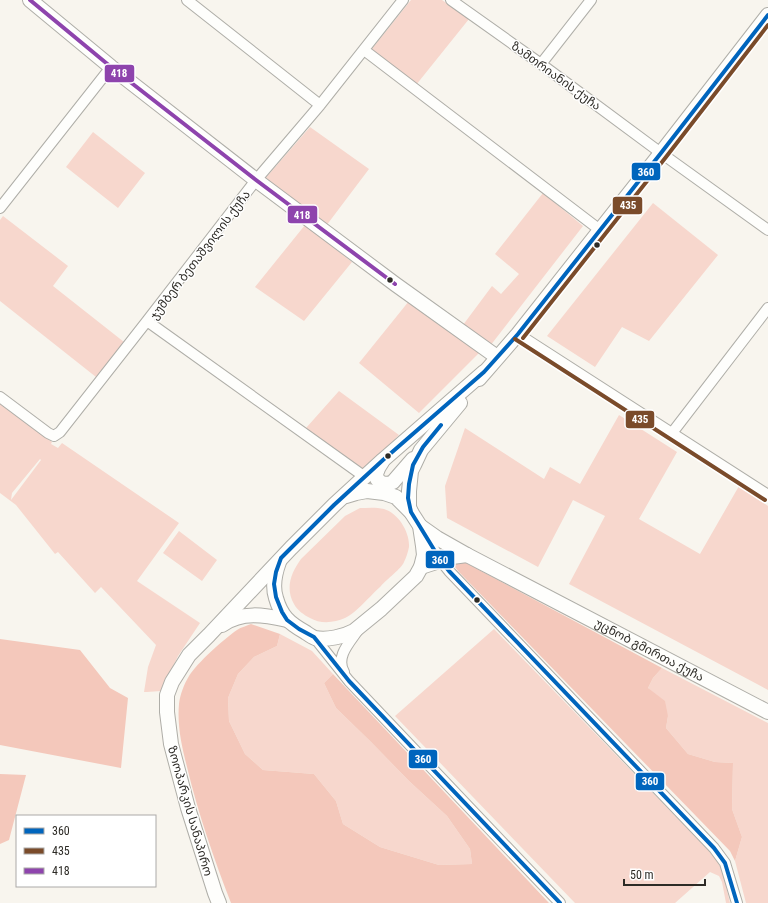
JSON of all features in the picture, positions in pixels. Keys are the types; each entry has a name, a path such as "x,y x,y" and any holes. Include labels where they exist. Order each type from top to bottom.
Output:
{"main road":[{"path":"30,0 111,67 256,180 395,284 497,357"},
{"path":"383,460 376,473 377,478 381,483 389,484 393,482 421,450 484,372 518,334 768,15"},
{"path":"209,635 317,522 383,460 484,372"},
{"path":"411,512 409,507 409,491 411,471 421,450"},
{"path":"281,558 274,584 276,597 282,612 287,620 299,629 314,637 326,639 349,634 362,625 416,576 421,567 424,555 420,526 411,512 396,497 384,493 368,491 344,497"},
{"name":"უცნობ გმირთა ქუჩა","path":"420,526 437,538 467,555 768,712"},
{"path":"421,567 452,557 467,555"},
{"path":"209,635 226,622 243,616 263,615 287,620"},
{"name":"ზოოპარკის სანაპირო","path":"209,635 189,655 172,682 167,695 167,712 170,744 188,808 219,903"}],"street":[{"path":"187,0 195,3 320,105"},
{"name":"ჯუმბერ ბეთაშვილის ქუჩა","path":"365,477 147,321 256,180 320,105 403,0"},
{"name":"ზამთრიანის ქუჩა","path":"451,0 768,230"},
{"path":"541,64 591,0"},
{"path":"364,50 600,230"},
{"path":"0,208 111,67"},
{"path":"672,433 768,308"},
{"path":"0,397 54,436 60,432 147,321"},
{"path":"518,334 768,495"},
{"path":"420,526 441,560 454,576 714,848 725,862 737,903"},
{"path":"349,681 341,663 342,654 362,625"},
{"path":"314,637 349,681 560,903"}],"shaded area":[{"path":"411,0 442,0 469,19 416,85 371,50"},
{"path":"310,127 369,169 326,226 263,181"},
{"path":"93,132 145,173 118,208 66,167"},
{"path":"543,193 583,226 490,346 463,325 492,286 501,294 519,274 495,254"},
{"path":"653,203 718,255 649,341 622,327 595,367 547,336"},
{"path":"3,216 68,266 53,286 124,342 96,377 0,301 0,220"},
{"path":"305,225 352,262 304,321 255,287"},
{"path":"409,301 481,351 419,413 359,363"},
{"path":"339,391 399,435 364,471 306,428"},
{"path":"0,404 52,442 51,444 58,448 62,443 179,523 137,581 200,623 178,656 161,691 144,692 148,667 156,645 101,587 95,593 58,552 55,554 16,505 0,493","holes":["40,459 41,460 11,500 12,493"]},
{"path":"619,415 677,452 639,519 700,554 739,486 768,506 768,690 569,584 605,516 573,500 538,567 447,518 445,486 465,428 544,479 550,467 580,484"},
{"path":"360,508 384,509 394,515 402,524 409,541 409,547 403,565 349,616 332,622 314,620 301,612 291,598 290,581 294,570 301,559 345,516"},
{"path":"179,531 217,560 202,581 163,553"},
{"path":"455,563 466,563 662,668 653,678 648,688 665,701 668,716 666,728 688,754 715,762 733,763 732,809 742,837 735,861 730,851 459,572 455,567"},
{"path":"251,624 280,634 277,646 254,657 238,674 228,698 229,721 245,754 263,770 314,774 336,801 343,824 380,847 439,865 472,864 470,849 447,816 409,781 336,708 324,683 333,674 549,903 231,903 218,870 191,784 180,736 179,704 185,682 198,665 232,634"},
{"path":"494,629 711,853 718,862 723,873 730,903 726,903 722,882 719,876 710,872 675,903 575,903 395,716"},
{"path":"280,634 312,651 333,674 324,683 336,708 409,781 447,816 470,849 472,864 439,865 380,847 343,824 336,801 314,774 263,770 245,754 229,721 228,698 238,674 254,657 277,646"},
{"path":"0,639 80,650 110,688 128,698 121,768 0,745"},
{"path":"662,668 768,723 768,903 746,903 735,861 742,837 732,809 733,763 715,762 688,754 666,728 668,716 648,688 653,678"},
{"path":"0,774 26,775 9,840 0,844"}],"transit line":[{"name":"418","path":"30,0 111,67 256,180 395,284"},
{"name":"360","path":"560,903 349,681 314,637 299,629 287,620 276,597 274,584 276,572 281,558 334,505 484,372 518,334 768,15"},
{"name":"435","path":"523,338 768,25"},
{"name":"435","path":"515,339 765,500"},
{"name":"360","path":"441,425 423,447 413,465 408,498 411,512 441,561 714,848 725,863 737,903"}]}
